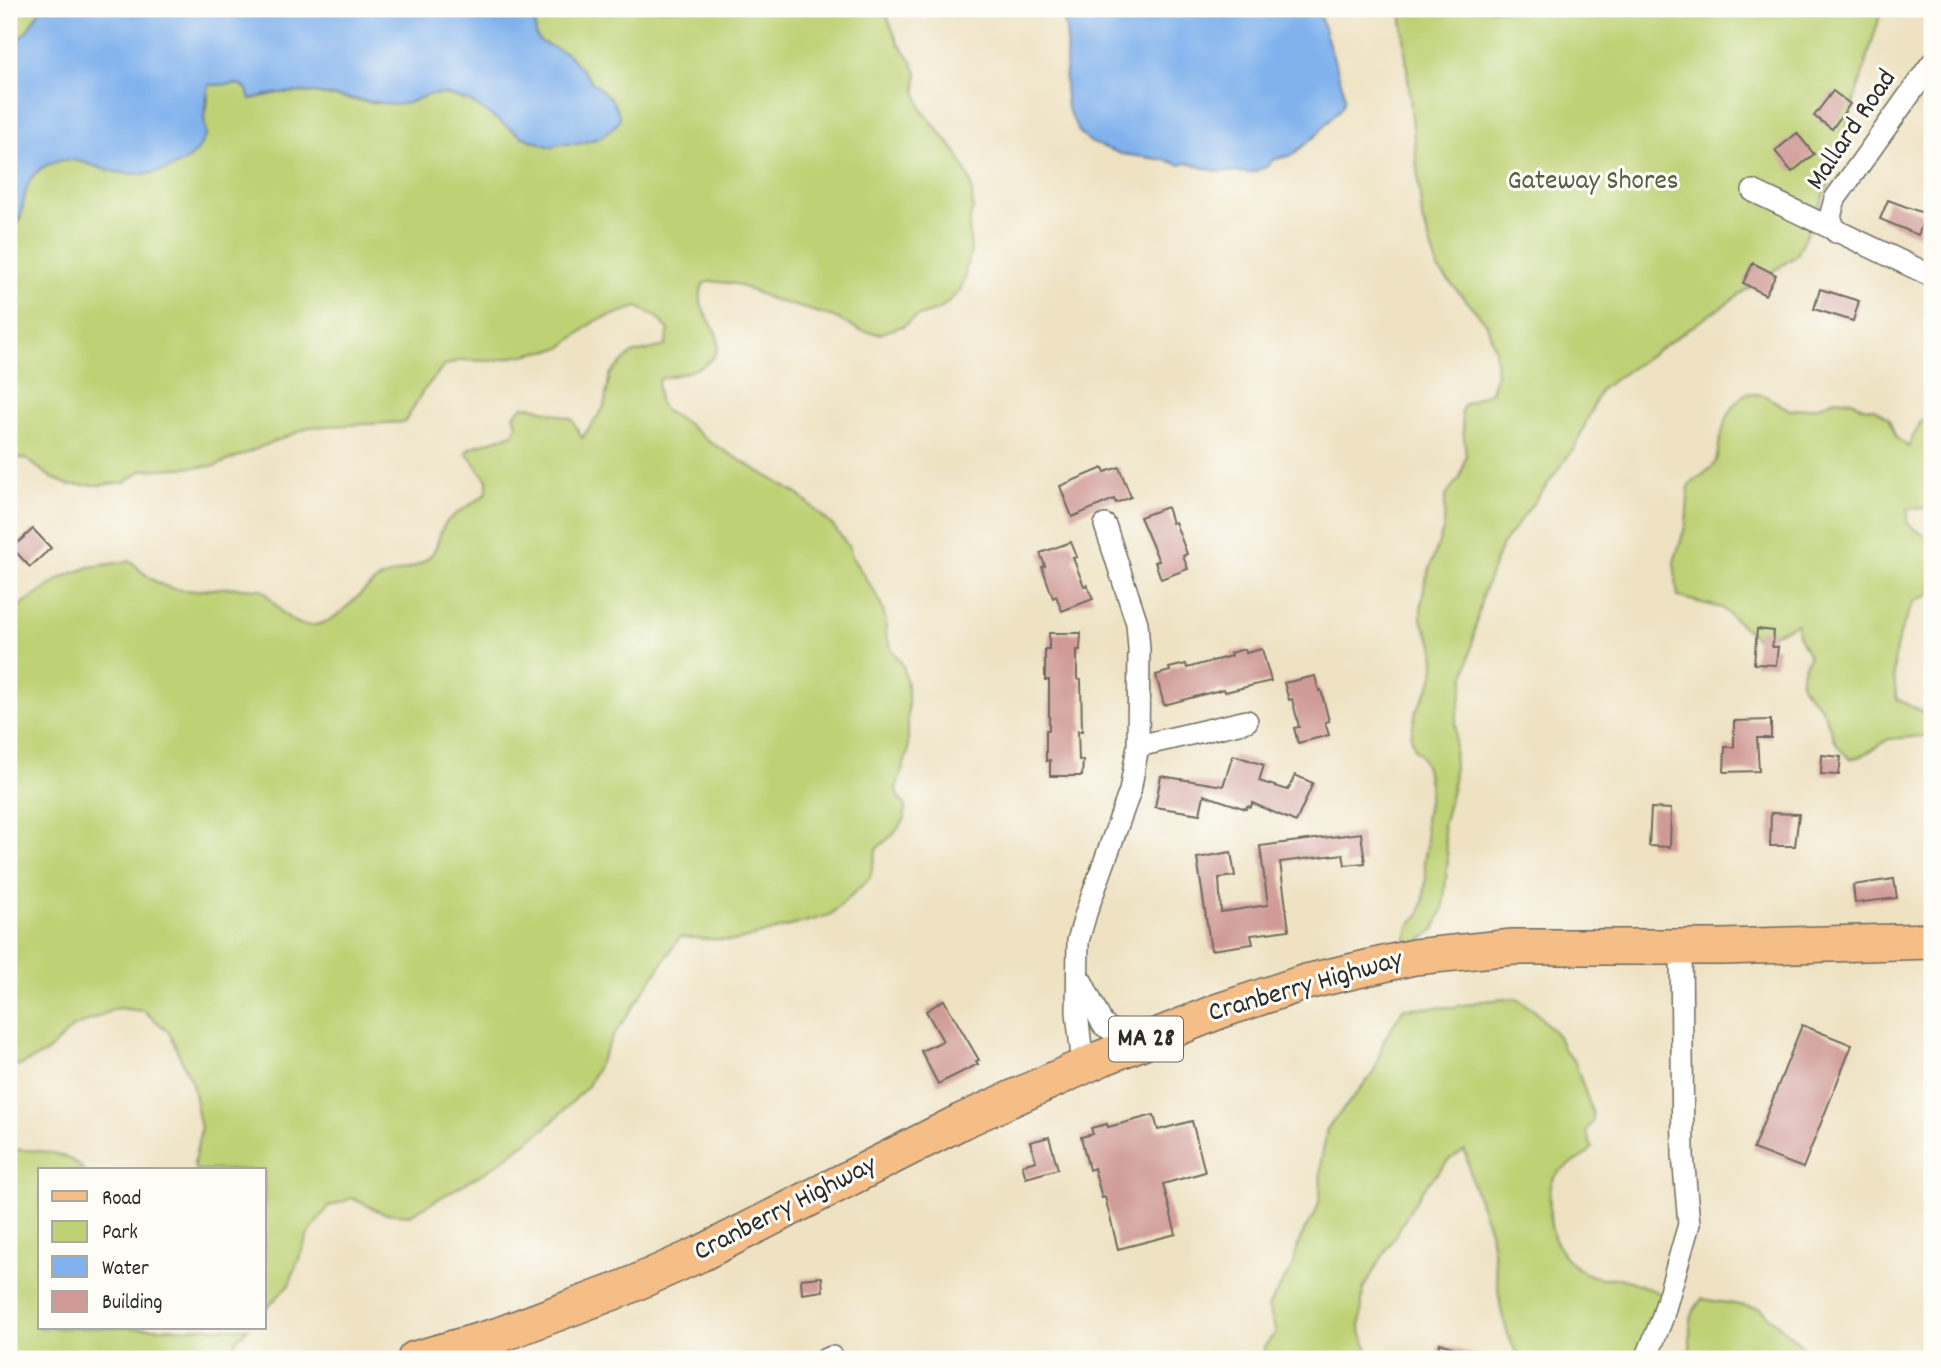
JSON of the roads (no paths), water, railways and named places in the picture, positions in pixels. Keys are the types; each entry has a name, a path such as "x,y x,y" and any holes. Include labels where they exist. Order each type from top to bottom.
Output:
{"main road":[{"name":"Cranberry Highway","path":"415,1359 528,1325 657,1274 962,1121 1135,1043 1275,992 1338,974 1414,957 1513,947 1681,947 1932,941"}],"street":[{"name":"Mallard Road","path":"1836,232 1830,216 1835,199 1932,63"},
{"path":"1753,191 1932,276"},
{"path":"1083,1066 1077,1012 1078,941 1130,791 1138,746 1137,623 1105,525"},
{"path":"1138,746 1247,721"},
{"path":"1646,1359 1662,1319 1689,1224 1683,1155 1681,947"},
{"path":"1078,974 1103,1025 1135,1043"}],"water":[{"path":"41,9 549,9 535,25 536,36 541,42 568,54 612,100 620,116 618,123 601,137 578,144 550,147 523,137 471,102 446,94 427,95 395,105 307,92 278,93 250,99 246,88 238,84 209,85 204,116 206,136 190,158 163,171 139,174 115,172 69,160 53,162 36,173 30,181 20,218 9,235 9,49 26,32"},
{"path":"1062,9 1312,9 1320,16 1345,98 1342,107 1314,137 1292,155 1273,160 1266,167 1250,173 1216,171 1187,163 1180,165 1166,160 1121,154 1090,142 1079,132 1067,108 1067,37"}],"park label":[{"name":"Gateway Shores","path":"1593,183"}]}
